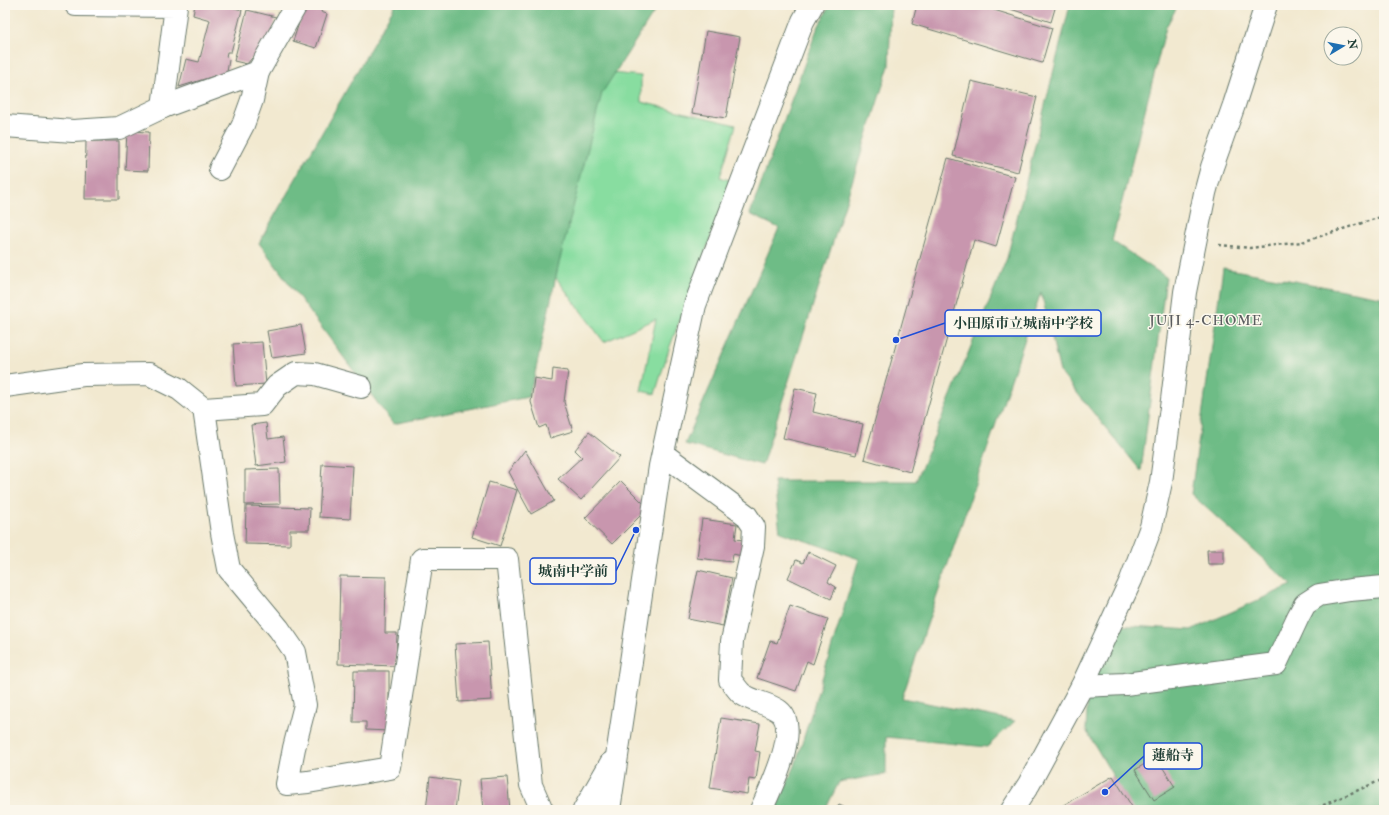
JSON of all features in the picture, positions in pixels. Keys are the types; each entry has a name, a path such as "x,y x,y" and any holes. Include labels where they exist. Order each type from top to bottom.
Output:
{"street":[{"path":"76,5 176,6 163,107"},
{"path":"220,169 243,125 252,100 258,72 296,5"},
{"path":"609,810 663,454 696,305 800,28 812,5"},
{"path":"1012,810 1029,784 1082,686 1131,580 1151,528 1161,482 1185,292 1195,242 1212,167 1234,106 1266,5"},
{"path":"5,126 73,131 119,128 163,107 258,72"},
{"path":"5,386 83,374 149,374 179,389 204,409 262,405 277,386 296,374 315,374 360,387"},
{"path":"204,409 222,533 229,569 279,629 295,652 305,705 287,784 308,782 390,768 422,559 507,559 531,785 542,810"},
{"path":"663,454 746,515 754,527 753,546 732,641 730,680 742,694 780,712 786,723 785,740 779,769 761,810"},
{"path":"1082,686 1125,684 1276,664 1298,617 1306,604 1319,595 1350,590 1384,588"},
{"path":"584,810 617,752"}],"path":[{"path":"1195,242 1250,248 1302,242 1384,216"},
{"path":"1312,810 1384,779"}],"green space":[{"path":"395,5 654,5 654,12 602,93 558,267 534,378 528,397 393,424 259,243"},
{"path":"830,5 891,5 889,66 762,465 685,444 779,228 750,214 817,29"},
{"path":"1070,5 1178,5 1166,27 1112,241 1166,277 1141,471 1060,372 1041,292 902,698 1015,721 987,747 886,737 886,774 839,782 825,810 775,810 795,766 859,559 780,532 774,481 916,481 1007,258"},
{"path":"582,70 641,76 641,102 736,125 720,177 732,181 669,349 655,394 641,391 656,319 604,342 557,279 530,253"},
{"path":"1223,268 1381,297 1384,328 1384,810 1111,810 1127,800 1086,730 1089,669 1117,625 1191,630 1292,585 1191,494"}],"building":[{"path":"195,5 224,5 242,10 231,52 227,52 226,57 229,60 227,72 179,87 186,59 199,62 210,20 193,15"},
{"path":"305,5 310,7 310,5 323,6 321,12 327,14 316,48 293,41"},
{"path":"917,5 978,5 1052,28 1042,63 912,24"},
{"path":"998,5 1056,5 1051,22"},
{"path":"247,10 276,17 272,35 261,56 252,58 247,64 234,61"},
{"path":"706,31 740,37 726,118 692,113"},
{"path":"971,81 1037,97 1018,172 953,156"},
{"path":"127,131 149,132 148,171 125,170"},
{"path":"86,141 119,141 119,199 85,199"},
{"path":"948,158 1015,177 996,247 974,240 910,472 864,459"},
{"path":"301,325 306,353 272,358 267,331"},
{"path":"262,342 266,384 236,386 233,344"},
{"path":"553,369 568,371 564,402 573,431 550,438 546,425 539,428 531,402 534,378 552,381"},
{"path":"795,388 817,393 813,412 863,424 856,455 783,438"},
{"path":"266,423 268,439 283,437 286,462 256,466 251,425"},
{"path":"589,432 620,457 581,500 558,479 582,457 575,450"},
{"path":"525,450 554,501 531,514 508,472"},
{"path":"322,464 353,466 350,519 319,517"},
{"path":"279,469 280,504 245,505 245,470"},
{"path":"621,481 648,508 612,544 585,518"},
{"path":"489,482 517,490 500,546 472,537"},
{"path":"246,506 310,508 309,530 290,530 290,545 245,544"},
{"path":"702,519 737,524 735,539 744,540 742,556 733,554 732,562 697,558"},
{"path":"1207,550 1224,550 1224,564 1208,564"},
{"path":"808,552 836,566 828,582 836,587 831,599 788,578 796,560 803,563"},
{"path":"698,570 732,578 723,626 688,619"},
{"path":"340,576 386,577 385,633 397,633 396,666 338,664"},
{"path":"790,606 828,619 813,664 807,661 796,691 757,678 770,641 777,643"},
{"path":"488,642 492,700 459,702 455,644"},
{"path":"354,671 389,671 389,731 366,730 366,722 353,722"},
{"path":"721,718 760,724 755,751 760,752 756,780 749,779 747,794 710,788"},
{"path":"1156,757 1175,787 1154,800 1135,770"},
{"path":"1113,776 1134,810 1062,810 1060,807"},
{"path":"430,777 459,781 455,810 426,810"},
{"path":"507,777 510,810 483,810 480,779"},
{"path":"839,804 852,810 836,810"}],"place":[{"name":"小田原市立城南中学校","path":"896,340"},
{"name":"城南中学前","path":"636,530"},
{"name":"蓮船寺","path":"1105,792"}],"district":[{"name":"JUJI 4-CHOME","path":"1206,320"}]}
